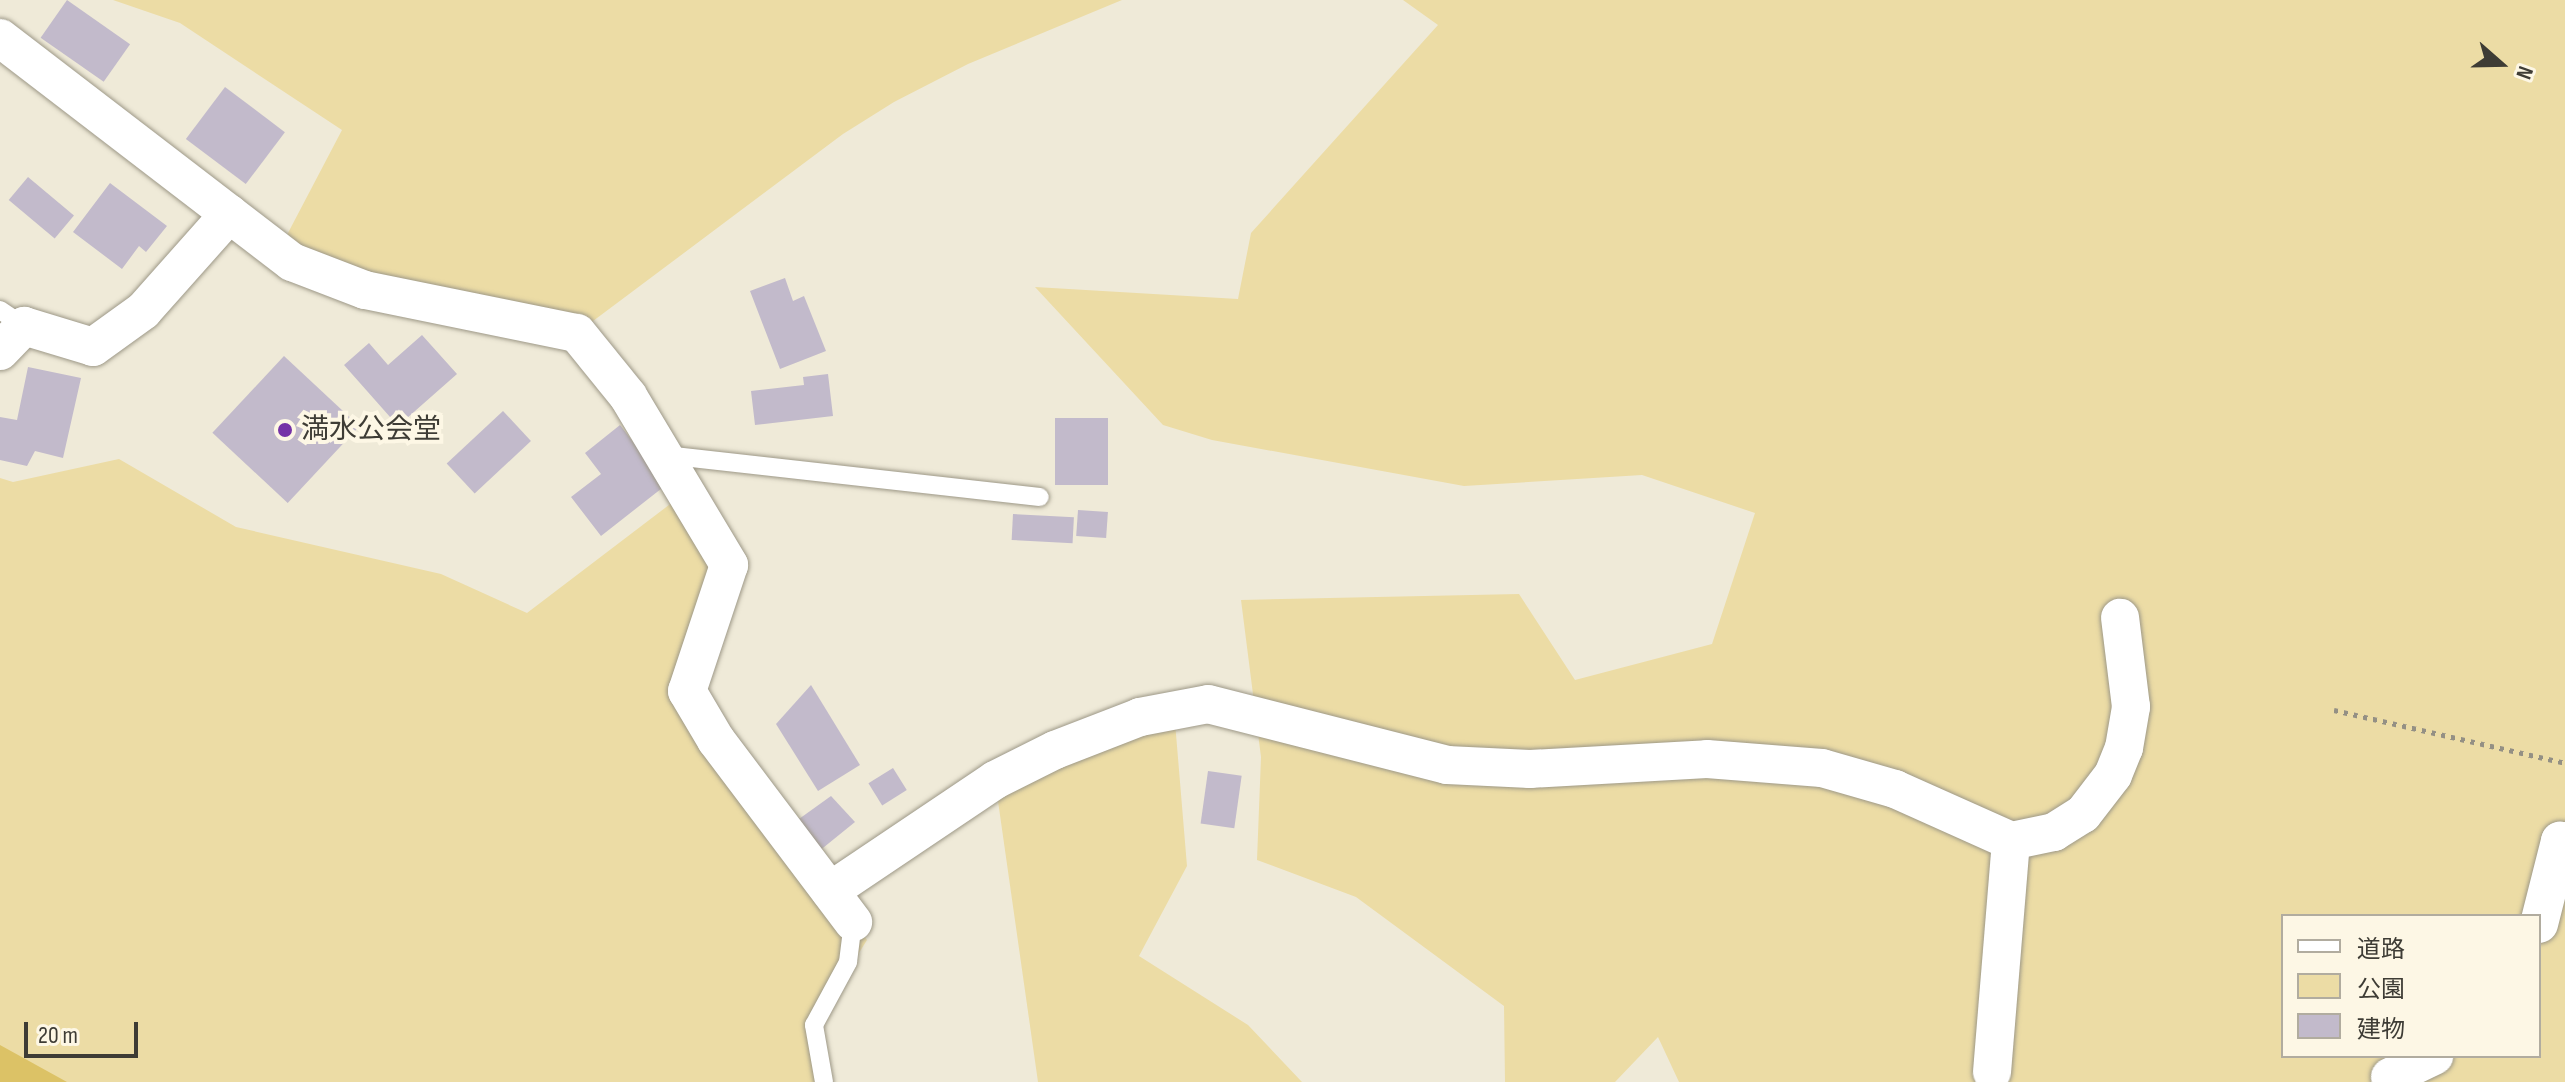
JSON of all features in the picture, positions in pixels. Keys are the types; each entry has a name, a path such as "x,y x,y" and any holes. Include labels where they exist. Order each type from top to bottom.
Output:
{"street":[{"path":"0,38 292,262 365,290 577,333 628,396 729,565 687,691 716,740 853,922"},
{"path":"8,329 93,347 143,311 229,214"},
{"path":"830,891 995,780 1055,750 1140,717 1208,704 1447,765 1530,769 1707,759 1822,768 1895,789 2011,841 2054,832 2083,814 2113,775 2131,724 2120,618"},
{"path":"1992,1072 2011,841"},
{"path":"2541,916 2560,841 2565,841"},
{"path":"2390,1077 2430,1058"}],"lane":[{"path":"664,454 1040,497"},
{"path":"824,1082 814,1025 848,962 853,922"}],"path":[{"path":"2334,710 2565,763"}],"green space":[{"path":"113,0 1122,0 968,64 894,102 843,134 577,333 278,252 342,130 180,23"},
{"path":"1403,0 2565,0 2565,1082 1679,1082 1658,1037 1615,1082 1505,1082 1504,1006 1356,897 1257,860 1261,757 1241,600 1519,594 1575,680 1712,644 1755,513 1642,475 1464,486 1212,440 1163,425 1035,287 1238,299 1251,233 1438,25"},
{"path":"119,459 236,527 441,574 527,613 686,492 729,565 687,691 867,940 814,1025 824,1082 0,1082 0,478 13,482"},
{"path":"1174,710 1187,866 1139,956 1248,1025 1302,1082 1038,1082 995,780"}],"shaded area":[{"path":"0,1045 67,1082 0,1082"}],"building":[{"path":"67,0 130,44 104,82 41,38"},
{"path":"225,87 285,132 246,184 186,139"},
{"path":"28,177 74,216 55,239 9,200"},
{"path":"110,183 167,226 146,252 139,246 122,269 73,232"},
{"path":"785,278 793,301 804,296 826,351 780,369 750,291"},
{"path":"422,335 457,374 398,426 344,365 369,343 388,365"},
{"name":"満水公会堂","path":"284,356 359,426 288,503 212,433"},
{"path":"28,367 81,378 63,458 35,451 27,466 0,460 0,417 17,420"},
{"path":"828,374 833,416 755,425 751,391 804,385 803,377"},
{"path":"503,411 531,441 475,493 447,464"},
{"path":"1055,418 1108,418 1108,485 1055,485"},
{"path":"620,425 666,485 601,536 571,497 601,474 585,453"},
{"path":"1078,510 1108,512 1106,538 1076,536"},
{"path":"1013,514 1074,517 1073,543 1012,540"},
{"path":"811,685 860,765 818,791 776,724"},
{"path":"893,768 907,790 882,805 868,783"},
{"path":"1208,771 1242,776 1234,828 1201,823"},
{"path":"831,796 855,822 813,856 792,824"}],"place":[{"name":"満水公会堂","path":"285,430"}]}
